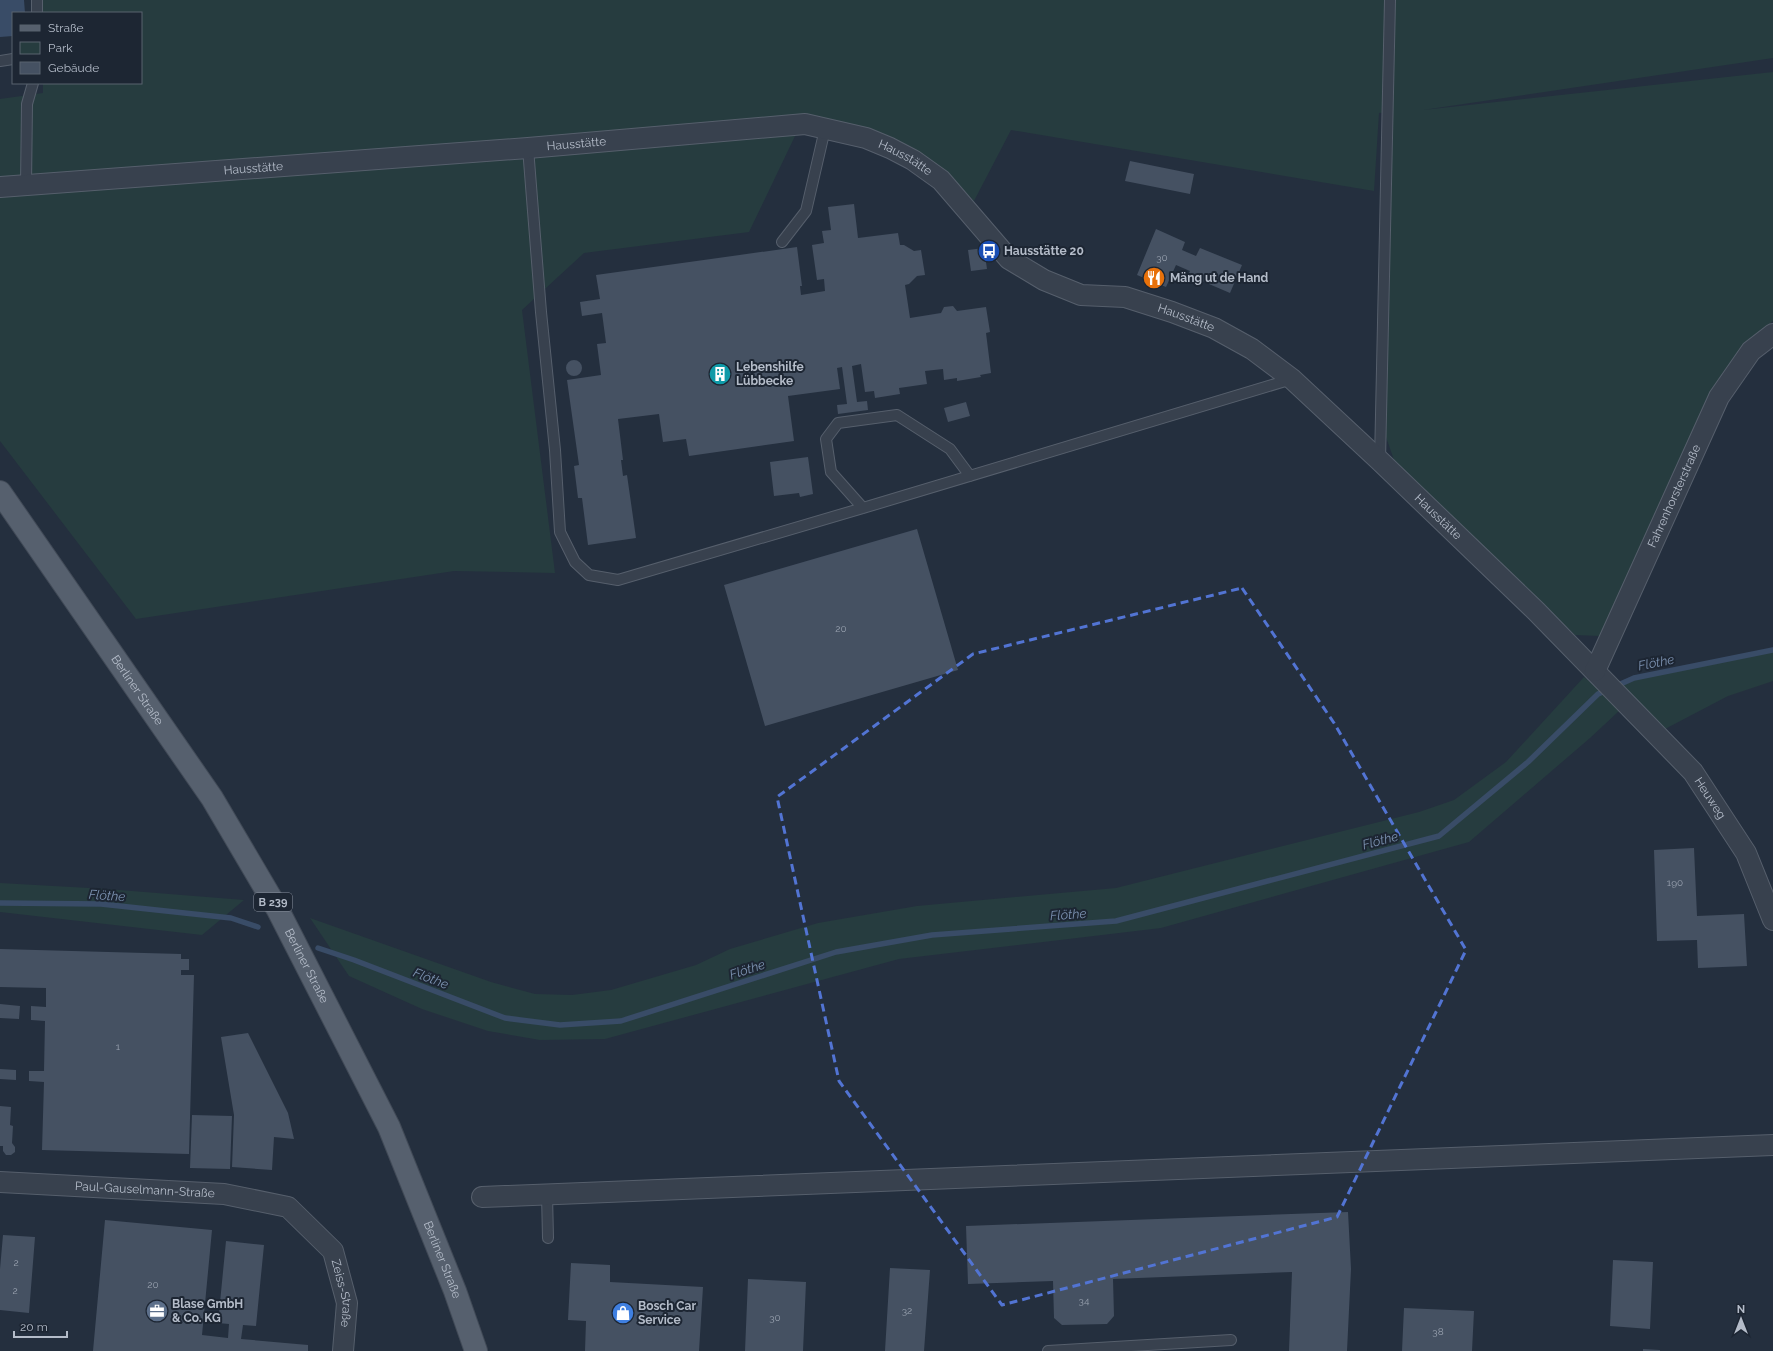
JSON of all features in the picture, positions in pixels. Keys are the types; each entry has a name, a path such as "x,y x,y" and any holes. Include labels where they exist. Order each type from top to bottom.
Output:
{"main road":[{"name":"Berliner Straße","path":"0,492 212,798 278,910 389,1127 455,1292 476,1351"}],"street":[{"name":"Hausstätte","path":"0,187 528,148 805,124 866,138 913,160 936,176 1009,259 1044,280 1081,295 1125,297 1172,312 1214,328 1252,349 1292,379 1380,461 1536,611 1619,696"},
{"name":"Fahrenhorsterstraße","path":"1595,671 1719,397 1751,350 1773,334"},
{"name":"Heuweg","path":"1619,696 1693,772 1746,853 1773,920"},
{"path":"482,1197 1773,1145"},
{"name":"Paul-Gauselmann-Straße","path":"0,1182 224,1194 288,1207"},
{"name":"Zeiss-Straße","path":"288,1207 333,1251 347,1303 343,1351"}],"lane":[{"path":"37,0 37,12"},
{"path":"1380,461 1390,0"},
{"path":"0,60 12,59"},
{"path":"26,185 27,104 33,84"},
{"path":"782,242 806,211 826,129"},
{"path":"528,148 541,312 555,450 560,532 575,562 589,575 618,580 1292,379"},
{"path":"863,508 831,472 826,439 838,423 897,415 950,449 970,476"},
{"path":"547,1195 548,1238"},
{"path":"1048,1351 1231,1340"}],"highlighted area":[{"path":"1242,588 1334,723 1466,950 1337,1217 1002,1305 839,1081 777,797 973,654"}],"green space":[{"path":"42,0 1773,0 1773,58 1423,110 1773,72 1773,321 1752,338 1611,621 1599,636 1575,635 1394,460 1386,437 1393,112 1379,113 1374,191 1011,130 974,201 945,171 886,139 796,134 749,232 584,253 522,310 555,573 454,571 136,619 0,441 0,99 43,93 43,84 142,84 142,12 43,12"},
{"path":"1773,652 1773,681 1728,696 1665,729 1621,686 1634,680"},
{"path":"1584,677 1599,689 1619,711 1590,738 1469,842 1161,928 899,959 605,1039 540,1040 488,1031 422,1009 349,976 310,918 491,982 535,994 572,995 611,990 696,965 730,949 818,923 917,906 1116,888 1419,812 1454,800 1506,762"},
{"path":"0,883 107,889 244,900 202,935 0,912"}],"water":[{"path":"0,0 24,0 25,12 12,12 12,36 0,37"}],"building":[{"path":"1130,161 1194,174 1190,194 1125,181"},
{"name":"Lebenshilfe Lübbecke","path":"854,204 858,238 898,233 900,245 904,245 914,251 921,250 925,275 917,276 909,284 905,285 910,318 941,313 944,307 953,306 957,311 986,307 990,332 986,333 991,373 980,375 981,377 957,381 957,378 944,380 943,369 925,371 927,384 899,388 900,394 875,398 874,391 865,392 861,364 852,366 857,402 867,401 868,410 838,414 837,405 847,404 842,367 837,368 840,389 788,396 794,441 689,456 686,439 663,442 659,414 618,419 623,460 621,460 623,476 627,475 636,538 588,545 582,498 578,498 574,466 579,465 567,380 601,375 597,344 606,343 602,313 582,316 580,302 600,299 596,275 797,247 802,286 800,286 801,295 825,291 824,279 817,280 812,245 824,243 822,231 831,230 828,207"},
{"path":"1156,229 1185,242 1182,250 1196,256 1200,248 1242,265 1230,293 1188,275 1190,271 1176,265 1166,287 1137,275"},
{"path":"984,248 987,269 971,271 968,250"},
{"path":"571,360 577,360 582,365 580,374 577,376 571,376 566,371 566,365"},
{"path":"966,402 970,416 948,422 944,408"},
{"path":"808,457 813,494 800,497 799,493 774,496 770,462"},
{"path":"917,529 958,670 765,726 724,585"},
{"path":"1694,848 1697,916 1744,914 1747,966 1698,968 1697,940 1657,941 1654,850"},
{"path":"0,949 181,954 181,959 189,959 189,970 181,970 181,975 194,975 189,1154 42,1150 44,1082 29,1081 29,1071 44,1071 45,1021 31,1020 31,1006 46,1007 46,988 0,987"},
{"path":"0,1004 20,1006 19,1019 0,1018"},
{"path":"248,1033 288,1113 294,1139 274,1137 272,1170 232,1167 234,1115 221,1037"},
{"path":"0,1069 16,1070 16,1080 0,1079"},
{"path":"0,1106 11,1107 10,1125 13,1126 12,1143 15,1147 15,1152 11,1155 6,1155 3,1151 3,1146 0,1146"},
{"path":"192,1115 232,1116 230,1169 190,1168"},
{"path":"1348,1212 1351,1269 1347,1351 1289,1351 1292,1272 1113,1279 1114,1316 1107,1324 1062,1325 1054,1318 1053,1281 968,1284 966,1226"},
{"path":"105,1220 212,1230 202,1335 228,1338 229,1324 218,1323 226,1241 264,1245 256,1326 243,1325 241,1339 308,1345 308,1351 93,1351"},
{"path":"3,1235 35,1237 29,1313 0,1310 0,1269"},
{"path":"1613,1260 1653,1262 1650,1329 1610,1326"},
{"path":"571,1263 610,1265 610,1282 703,1287 699,1351 585,1351 586,1321 568,1320"},
{"path":"890,1268 930,1270 924,1351 885,1351"},
{"path":"748,1279 806,1282 803,1351 745,1351"},
{"path":"1404,1308 1474,1311 1472,1351 1402,1351"},
{"path":"1643,1349 1660,1350 1660,1351 1643,1351"}],"waterway":[{"name":"Flöthe","path":"318,948 354,960 505,1018 560,1025 621,1021 836,952 932,935 1116,921 1439,836 1528,762 1598,694 1634,678 1773,650"},
{"name":"Flöthe","path":"0,903 101,904 231,918 258,927"}],"place":[{"name":"Hausstätte 20","path":"989,251"},
{"name":"Mäng ut de Hand","path":"1154,278"},
{"name":"Lebenshilfe Lübbecke","path":"720,374"},
{"name":"Blase GmbH & Co. KG","path":"157,1311"},
{"name":"Bosch Car Service","path":"623,1313"}]}
